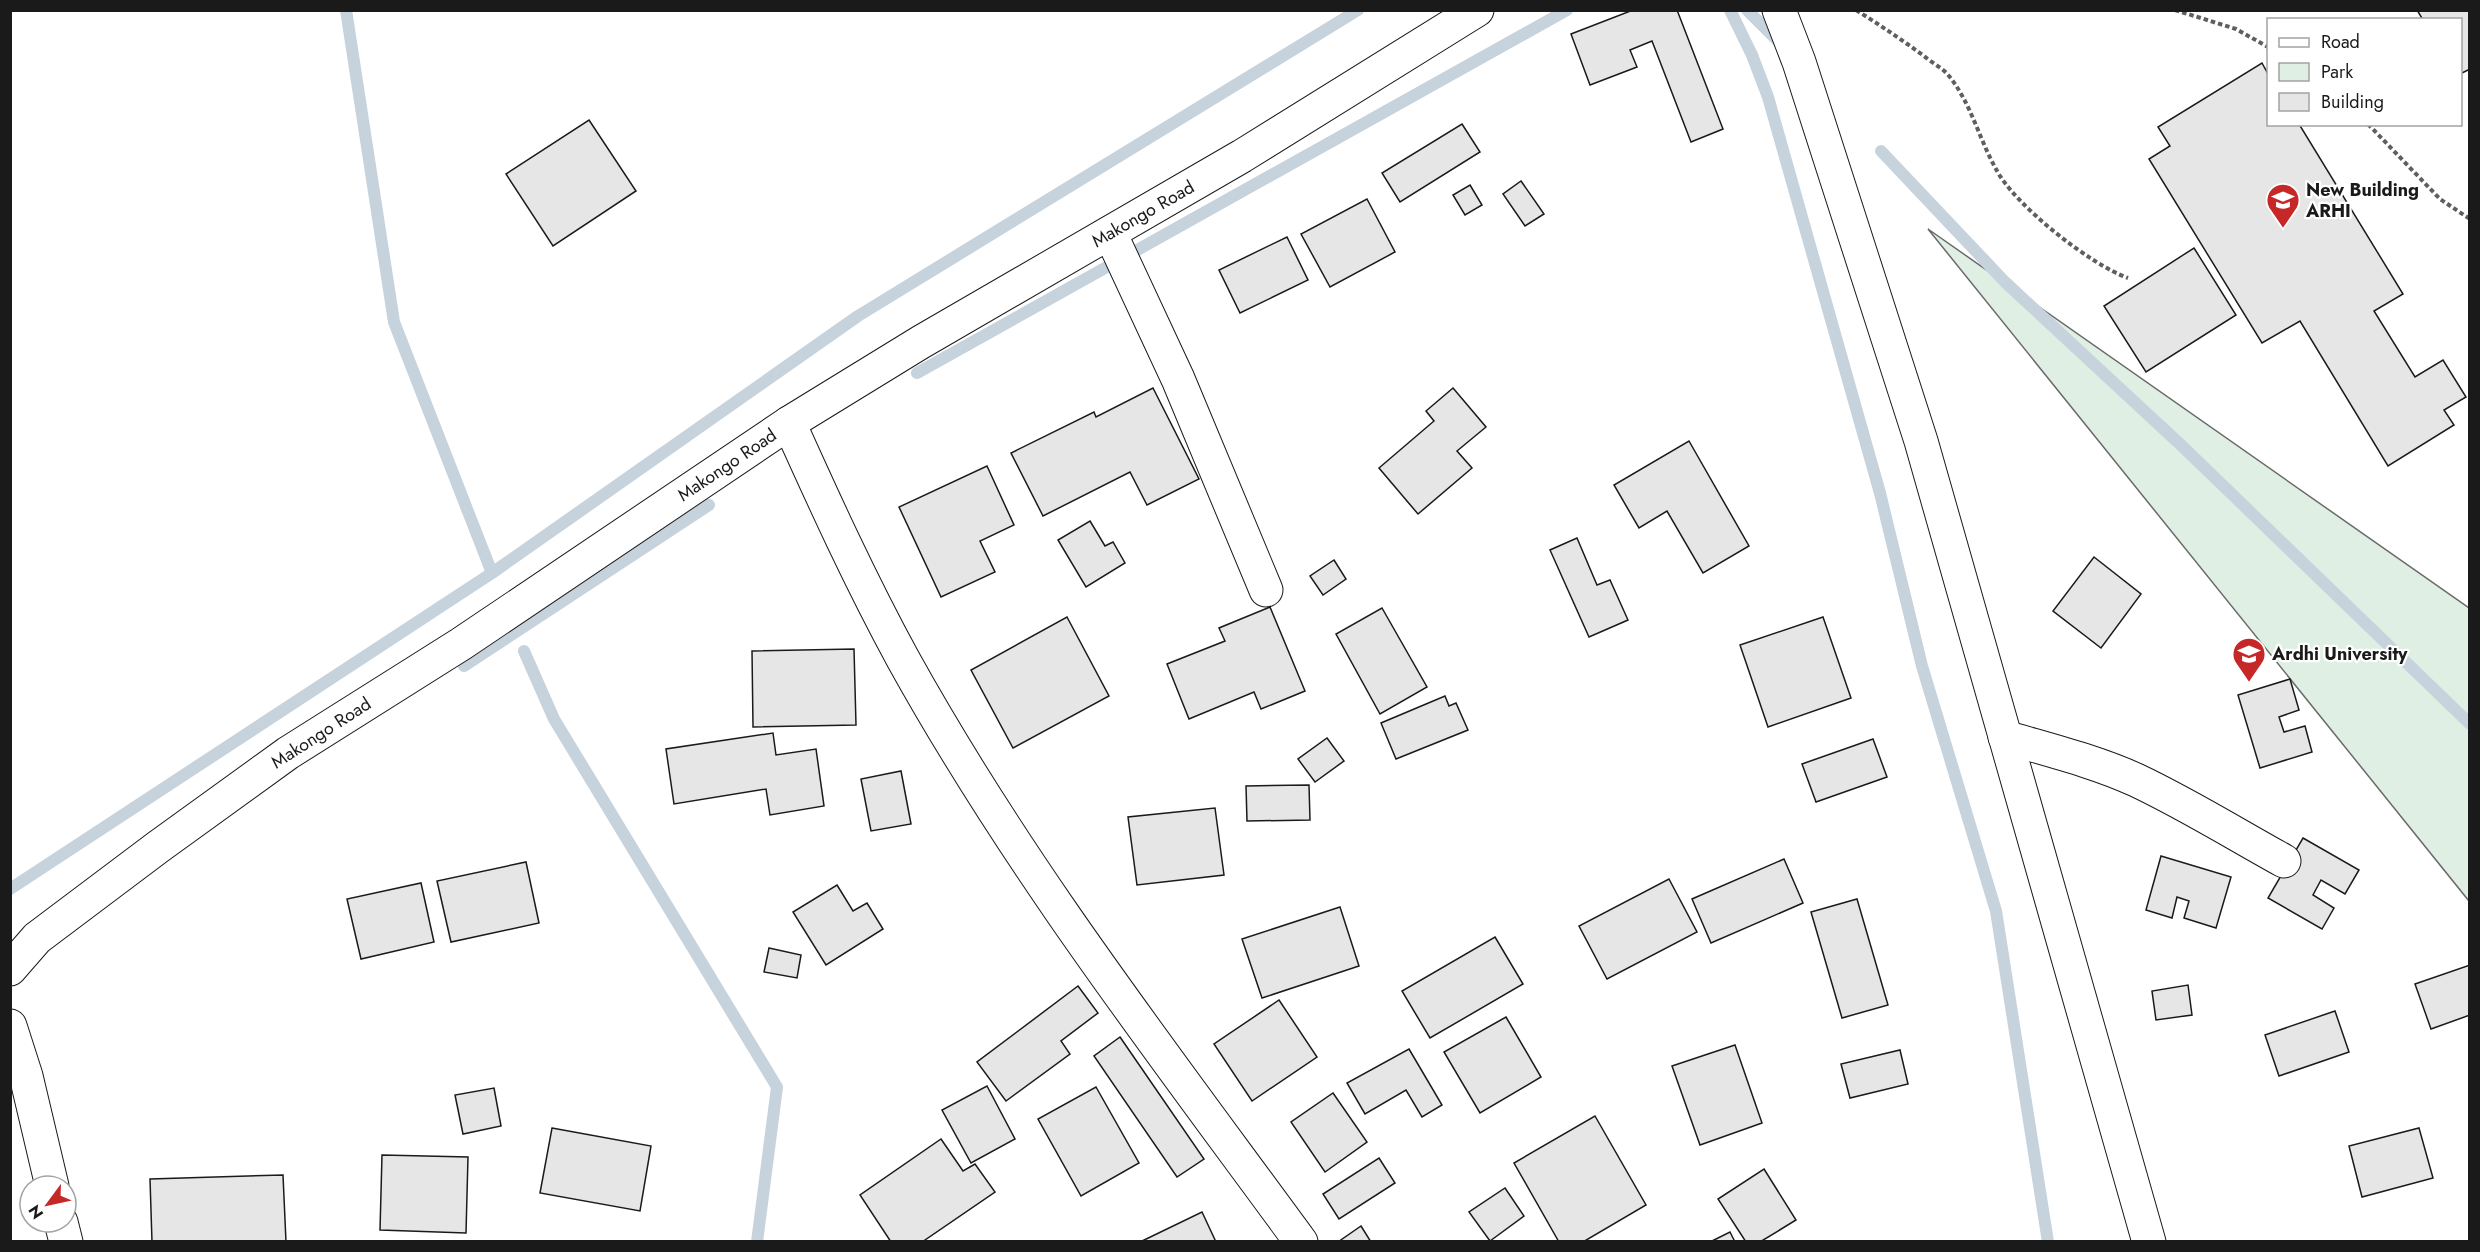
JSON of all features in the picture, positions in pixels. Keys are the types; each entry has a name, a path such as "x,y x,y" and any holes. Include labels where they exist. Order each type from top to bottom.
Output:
{"street":[{"name":"Makongo Road","path":"11,966 37,938 288,753 460,644 789,423 921,342 1242,156 1477,10"},
{"path":"1779,10 1810,96 1921,441 2149,1242"},
{"path":"1110,233 1178,379 1266,590"},
{"path":"789,423 840,538 904,660 995,811 1117,990 1301,1242"},
{"path":"2005,737 2098,765 2134,779 2175,799 2284,861"},
{"path":"10,1026 26,1076 49,1174"}],"path":[{"path":"1856,10 1947,74 1964,96 1979,136 1997,173 2022,201 2059,236 2109,272 2128,278"},
{"path":"2175,10 2236,29 2267,45"},
{"path":"2370,126 2440,199 2469,219"}],"green space":[{"path":"1928,229 2469,608 2469,901"}],"building":[{"path":"1633,10 1677,10 1723,129 1691,142 1652,41 1630,50 1637,67 1590,85 1571,34"},
{"path":"2417,10 2470,10 2470,69 2462,73 2462,18 2422,18"},
{"path":"2262,63 2267,72 2267,126 2300,126 2403,294 2374,311 2415,377 2443,360 2466,397 2444,410 2454,425 2388,466 2300,321 2262,343 2149,159 2170,146 2158,127"},
{"path":"589,120 636,191 553,246 506,174"},
{"path":"1462,124 1480,152 1400,202 1382,173"},
{"path":"1521,181 1544,214 1525,226 1503,194"},
{"path":"1470,185 1482,205 1465,215 1453,195"},
{"path":"1367,199 1395,252 1330,287 1301,234"},
{"path":"1287,237 1308,280 1240,313 1219,270"},
{"path":"2194,248 2236,315 2146,372 2104,306"},
{"path":"1153,388 1199,479 1147,505 1130,472 1043,516 1011,453 1094,412 1096,417"},
{"path":"1453,388 1486,427 1457,451 1472,468 1418,514 1379,468 1434,421 1426,411"},
{"path":"1689,441 1749,546 1703,573 1667,511 1639,528 1614,485"},
{"path":"987,466 1014,525 980,541 995,572 941,597 899,507"},
{"path":"1090,521 1105,546 1113,542 1125,563 1086,587 1058,540"},
{"path":"1577,538 1597,585 1610,580 1628,620 1589,637 1550,550"},
{"path":"2094,557 2141,594 2101,648 2053,611"},
{"path":"1334,560 1346,579 1323,595 1310,576"},
{"path":"1270,607 1305,691 1261,709 1254,692 1189,719 1167,664 1225,641 1219,628"},
{"path":"1382,608 1427,687 1380,714 1336,634"},
{"path":"1067,617 1109,696 1013,748 971,670"},
{"path":"1823,617 1851,698 1768,727 1740,645"},
{"path":"854,649 856,725 753,727 752,651"},
{"path":"2290,679 2299,710 2279,717 2284,732 2305,726 2312,752 2260,768 2238,695"},
{"path":"1445,696 1449,706 1456,703 1468,730 1396,759 1381,723"},
{"path":"773,733 776,755 816,749 824,806 770,815 766,789 674,804 666,749"},
{"path":"1327,738 1344,761 1315,782 1298,759"},
{"path":"1873,739 1887,777 1816,802 1802,764"},
{"path":"901,771 911,824 871,831 861,779"},
{"path":"1309,785 1310,820 1247,821 1246,786"},
{"path":"1215,808 1224,875 1137,885 1128,817"},
{"path":"2303,838 2359,870 2345,894 2321,880 2313,895 2334,908 2322,929 2268,898"},
{"path":"2161,856 2231,877 2216,928 2184,918 2189,901 2177,897 2172,918 2146,910"},
{"path":"1784,859 1803,903 1711,943 1692,899"},
{"path":"526,862 539,923 451,942 437,881"},
{"path":"1669,879 1697,932 1607,979 1579,926"},
{"path":"421,883 434,942 361,959 347,899"},
{"path":"837,885 853,911 867,903 883,929 826,965 793,912"},
{"path":"1857,899 1888,1005 1842,1018 1811,912"},
{"path":"1340,907 1359,966 1262,998 1242,939"},
{"path":"1495,937 1523,984 1430,1038 1402,991"},
{"path":"769,948 801,955 797,978 764,972"},
{"path":"2470,965 2470,1015 2431,1029 2415,984"},
{"path":"2188,985 2192,1015 2156,1020 2152,991"},
{"path":"1078,986 1098,1013 1061,1041 1070,1054 1006,1101 977,1062"},
{"path":"1279,1000 1317,1057 1252,1101 1214,1044"},
{"path":"2335,1011 2349,1052 2279,1076 2265,1035"},
{"path":"1506,1017 1541,1077 1480,1113 1444,1052"},
{"path":"1120,1037 1204,1159 1177,1177 1094,1056"},
{"path":"1735,1045 1762,1123 1700,1145 1672,1066"},
{"path":"1409,1049 1442,1105 1422,1117 1406,1090 1365,1114 1347,1083"},
{"path":"1900,1050 1908,1084 1850,1098 1841,1064"},
{"path":"987,1086 1015,1139 971,1163 942,1110"},
{"path":"1096,1087 1139,1163 1081,1196 1038,1119"},
{"path":"494,1088 501,1126 463,1134 455,1095"},
{"path":"1333,1093 1367,1142 1325,1172 1291,1122"},
{"path":"1595,1116 1646,1205 1583,1242 1559,1242 1514,1163"},
{"path":"552,1128 651,1146 640,1211 540,1193"},
{"path":"2419,1128 2433,1178 2362,1197 2349,1146"},
{"path":"941,1139 963,1171 975,1164 995,1192 922,1242 891,1242 860,1195"},
{"path":"382,1155 468,1157 466,1233 380,1230"},
{"path":"1379,1158 1395,1183 1339,1219 1323,1194"},
{"path":"1764,1169 1796,1220 1760,1242 1746,1242 1718,1199"},
{"path":"283,1175 286,1242 152,1242 150,1179"},
{"path":"1505,1188 1524,1216 1490,1241 1469,1212"},
{"path":"1202,1212 1216,1242 1140,1242"},
{"path":"1361,1226 1371,1242 1338,1242"},
{"path":"1730,1232 1735,1242 1710,1242"}],"waterway":[{"path":"346,10 394,322 492,573"},
{"path":"10,889 492,573 858,316 1358,10"},
{"path":"917,373 1567,10"},
{"path":"1730,10 1752,55 1768,97 1880,493 1922,666 1996,911 2048,1242"},
{"path":"1747,10 1781,44"},
{"path":"1881,151 2005,282 2182,446 2470,724"},
{"path":"464,666 709,505"},
{"path":"524,651 554,719 777,1087 757,1242"}],"place":[{"name":"New Building ARHI","path":"2283,229"},
{"name":"Ardhi University","path":"2249,683"}]}
